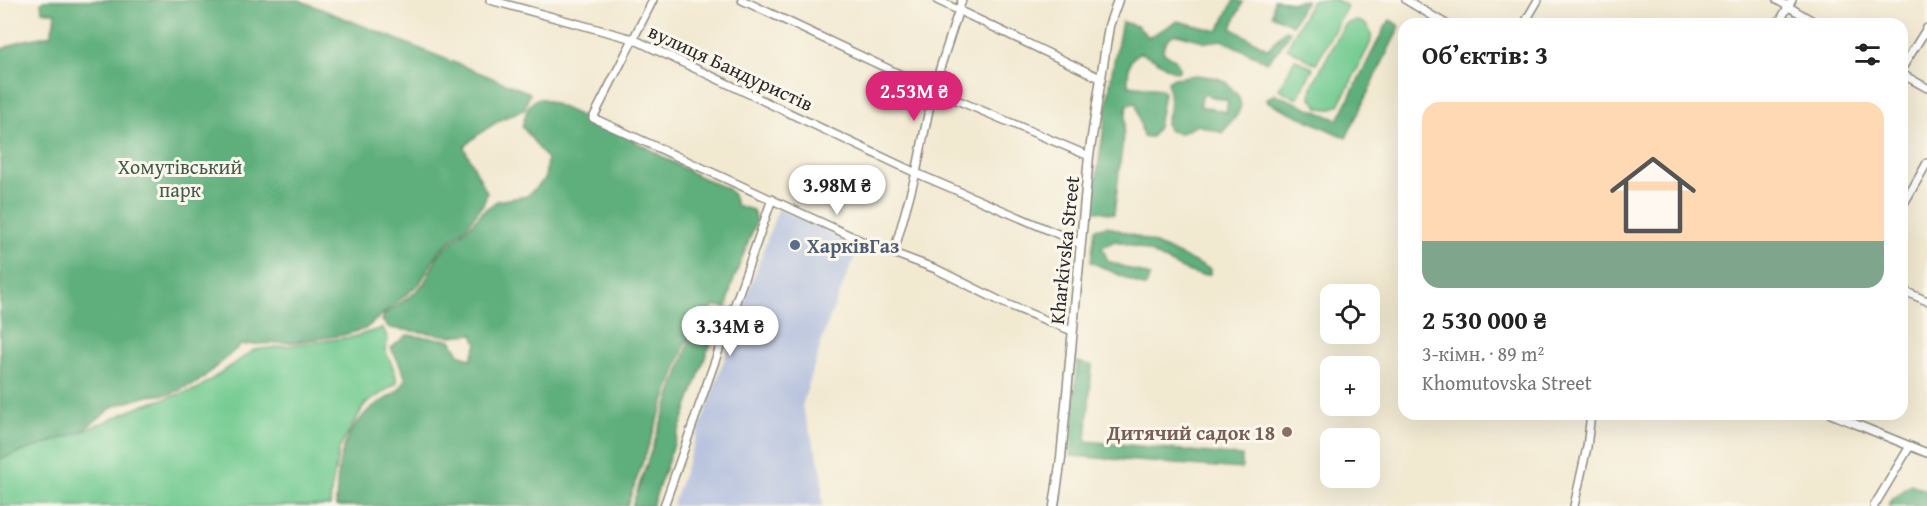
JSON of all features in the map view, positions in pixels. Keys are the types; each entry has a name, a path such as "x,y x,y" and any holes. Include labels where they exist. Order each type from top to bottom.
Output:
{"street":[{"name":"вулиця Бандуристів","path":"490,0 633,39 916,173 1081,244"},
{"path":"653,0 593,118 864,242 936,269 1004,303 1072,331"},
{"path":"742,0 933,90 1089,156"},
{"path":"937,0 1102,79"},
{"path":"894,252 916,173 933,90 962,0"},
{"name":"Kharkivska Street","path":"1054,506 1061,458 1089,156 1109,26 1118,0"},
{"path":"1406,0 1436,18"},
{"path":"1528,18 1539,0"},
{"path":"1777,0 1790,3 1810,18"},
{"path":"1781,18 1790,3"},
{"path":"1908,58 1927,28"},
{"path":"1908,77 1927,88"},
{"path":"1908,197 1927,164"},
{"path":"664,506 772,199"},
{"path":"1908,293 1927,301"},
{"path":"1574,506 1587,447 1590,420"},
{"path":"1846,420 1927,453"},
{"path":"1874,506 1910,446"}],"shaded area":[{"path":"778,209 860,244 826,327 802,406 822,472 822,506 672,506"}],"green space":[{"name":"Хомутівський парк","path":"44,0 299,0 530,93 524,110 492,125 464,147 487,193 484,203 467,226 438,252 420,283 365,329 343,335 295,342 241,345 198,382 171,394 148,396 114,406 81,432 0,459 0,50 21,41 51,35 56,13 42,11 41,3"},
{"path":"1234,0 1243,2 1231,28 1268,49 1285,30 1290,31 1280,48 1267,62 1222,40 1207,42 1177,34 1167,40 1163,52 1175,59 1180,68 1178,72 1140,53 1132,59 1129,66 1128,85 1162,89 1164,93 1158,127 1152,137 1143,137 1136,103 1127,105 1114,214 1092,210 1112,72 1122,22 1137,26 1149,37 1178,21 1218,31"},
{"path":"1274,0 1294,2 1306,0 1292,25 1272,15"},
{"path":"1312,0 1337,0 1347,6 1316,64 1287,48"},
{"path":"1390,20 1398,25 1398,30 1346,138 1268,102 1266,99 1275,94 1338,120"},
{"path":"1355,21 1369,28 1370,44 1339,105 1331,109 1319,108 1311,98 1312,86 1342,29 1347,23"},
{"path":"1295,59 1313,68 1297,99 1279,89"},
{"path":"1196,75 1218,78 1228,84 1239,97 1241,106 1237,115 1222,133 1198,125 1179,134 1168,130 1166,123 1170,106 1168,82 1174,78","holes":["1203,94 1228,101 1226,112 1200,106"]},
{"path":"536,99 544,99 631,139 692,173 728,189 736,205 753,210 756,222 731,287 727,307 713,306 710,313 717,331 707,352 652,506 632,506 693,331 685,344 627,506 336,506 340,462 351,431 369,410 396,392 405,378 391,348 407,335 451,340 459,354 471,359 477,344 473,334 450,336 390,328 382,321 384,315 424,283 439,254 483,211 497,201 527,196 545,179 547,159 522,126 528,107"},
{"path":"1107,226 1149,241 1210,269 1210,274 1203,275 1185,270 1143,249 1115,241 1102,247 1108,261 1150,276 1145,287 1091,262 1095,229"},
{"path":"383,328 388,339 385,350 395,372 397,383 365,404 339,449 330,506 0,506 0,459 81,432 144,405 197,389 254,350 353,337"},
{"path":"1077,362 1092,365 1086,441 1242,456 1242,469 1071,456"},
{"path":"1911,484 1927,491 1927,506 1889,506 1891,501"}],"place":[{"name":"ХарківГаз","path":"795,245"},
{"name":"Дитячий садок 18","path":"1287,432"}]}
